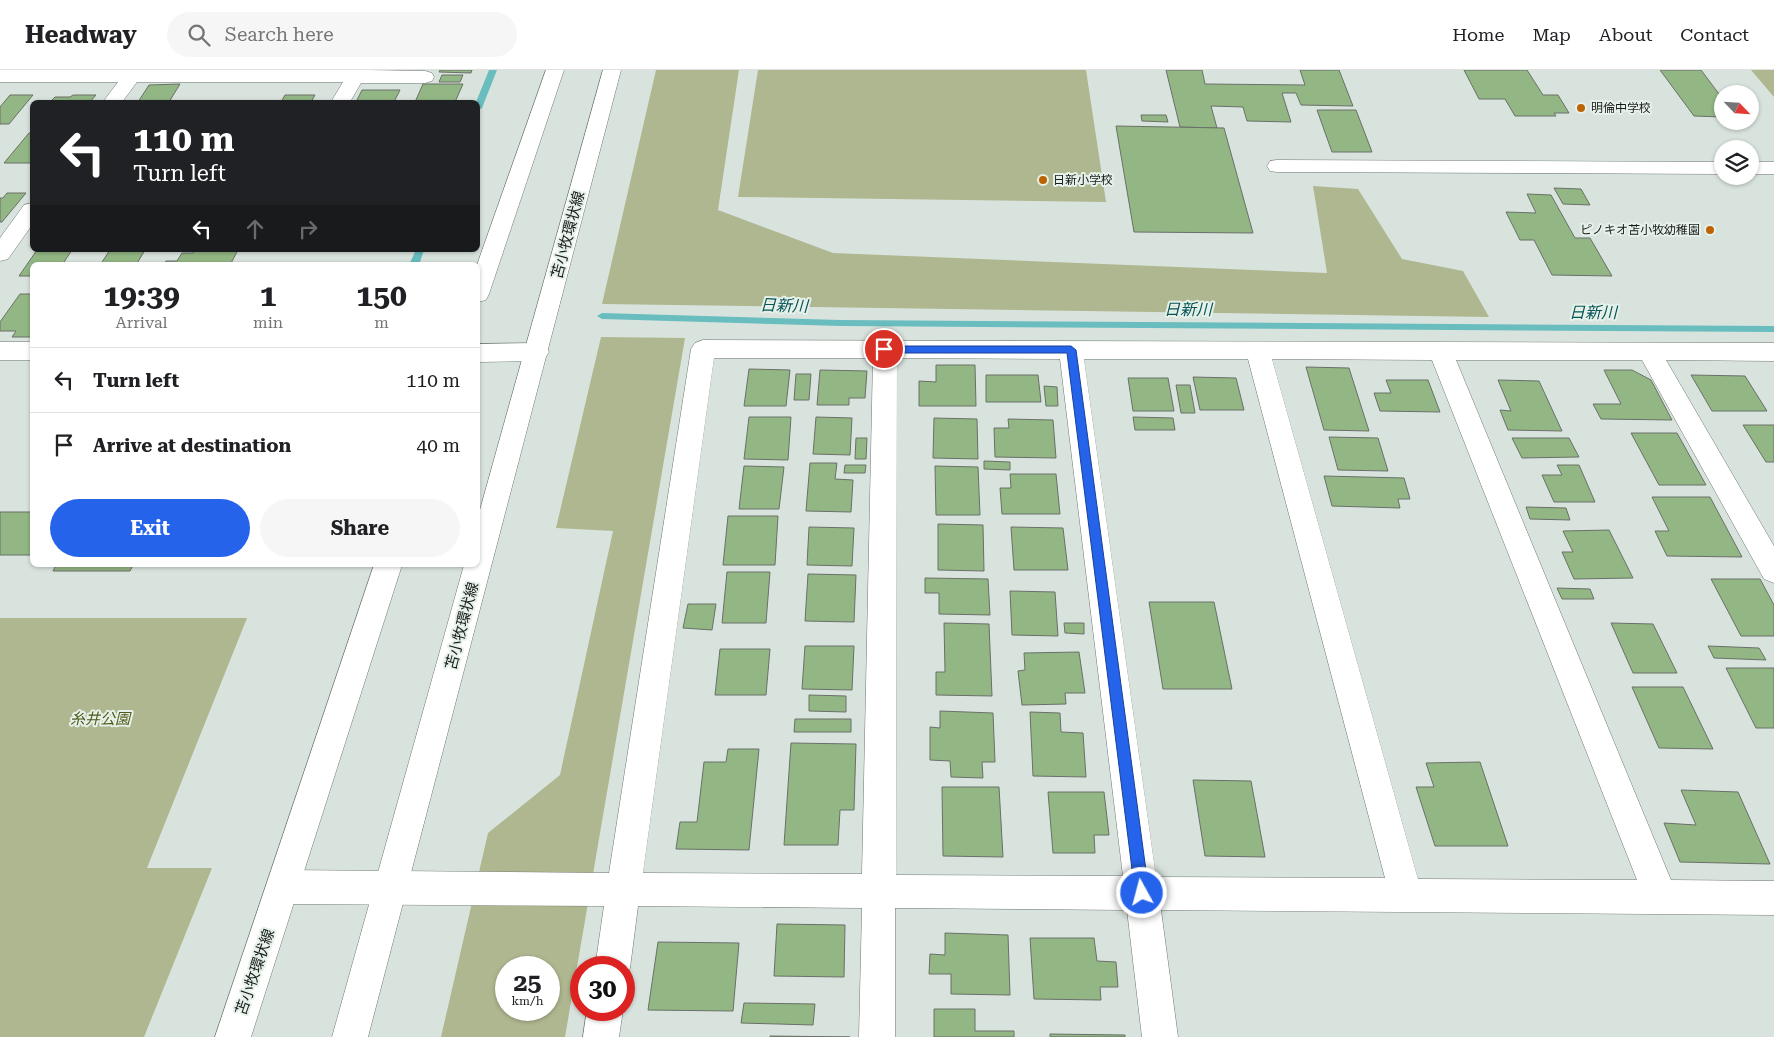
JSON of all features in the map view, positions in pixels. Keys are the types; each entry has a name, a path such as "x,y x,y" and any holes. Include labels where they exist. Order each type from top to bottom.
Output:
{"street":[{"path":"480,288 555,70"},
{"name":"苫小牧環状線","path":"480,561 612,70"},
{"path":"114,100 134,74"},
{"path":"0,76 356,74 425,78"},
{"path":"342,100 356,74"},
{"path":"1278,166 1714,168"},
{"path":"1759,168 1774,168"},
{"path":"0,254 30,213"},
{"path":"614,956 703,349 1774,352"},
{"path":"877,1037 884,349"},
{"path":"1071,350 1160,1037"},
{"path":"0,351 30,352"},
{"path":"1258,351 1406,895"},
{"path":"1440,351 1661,897"},
{"path":"480,352 537,352"},
{"path":"1649,352 1774,571"},
{"name":"苫小牧環状線","path":"233,1037 284,887 387,567"},
{"name":"苫小牧環状線","path":"350,1037 478,567"},
{"path":"284,887 1774,898"},
{"path":"601,1037 603,1021"}],"green space":[{"path":"656,70 739,70 718,210 833,253 1327,273 1313,186 1358,189 1402,259 1463,271 1489,317 602,304"},
{"path":"758,70 1086,70 1106,202 738,197"},
{"path":"1751,70 1774,70 1774,97"},
{"path":"601,337 685,338 579,956 570,956 570,1008 565,1037 441,1037 488,833 560,775 613,531 556,528"},
{"name":"糸井公園","path":"0,618 247,618 147,868 212,868 144,1037 0,1037"}],"building":[{"path":"440,70 472,70 471,73 439,72"},
{"path":"1166,70 1202,70 1205,84 1305,85 1300,70 1339,70 1353,106 1301,105 1296,93 1282,93 1291,122 1247,121 1243,107 1211,106 1217,128 1180,127"},
{"path":"1464,70 1527,70 1543,95 1558,95 1569,113 1554,113 1556,116 1515,116 1505,99 1479,99"},
{"path":"1660,70 1701,70 1714,87 1714,117 1694,116"},
{"path":"442,75 463,75 460,82 439,82"},
{"path":"180,84 170,100 139,100 149,85"},
{"path":"423,84 463,84 456,100 416,100"},
{"path":"362,90 400,90 395,100 357,100"},
{"path":"10,95 33,95 9,124 0,124 0,107"},
{"path":"73,95 96,95 92,100 52,100 55,97 70,97"},
{"path":"285,95 315,95 312,100 282,100"},
{"path":"1317,110 1356,110 1372,152 1332,152"},
{"path":"1141,115 1166,115 1168,122 1142,121"},
{"path":"1116,126 1224,128 1253,233 1134,232"},
{"path":"29,133 30,133 30,163 4,163"},
{"path":"1554,188 1581,189 1590,205 1563,204"},
{"path":"7,193 26,193 0,222 0,198 3,198"},
{"path":"1527,194 1551,195 1575,238 1590,238 1612,276 1552,275 1534,240 1520,240 1506,212 1536,213"},
{"path":"36,252 71,252 64,262 30,262 30,276 19,276"},
{"path":"109,252 144,252 138,262 102,262"},
{"path":"237,252 232,262 165,262 177,261 182,253"},
{"path":"20,294 30,294 30,337 12,337 16,331 0,331 0,322"},
{"path":"936,365 975,365 976,406 919,406 919,381 936,382"},
{"path":"1306,367 1349,368 1369,431 1324,430"},
{"path":"749,369 790,370 786,406 744,406"},
{"path":"820,370 867,371 865,398 849,398 849,405 817,405"},
{"path":"1604,370 1632,370 1651,380 1672,420 1601,419 1593,404 1621,404"},
{"path":"796,374 811,374 809,400 794,400"},
{"path":"986,375 1038,375 1041,402 986,402"},
{"path":"1691,375 1745,376 1767,411 1712,411"},
{"path":"1193,377 1236,378 1244,410 1200,410"},
{"path":"1128,378 1168,378 1174,411 1133,411"},
{"path":"1386,380 1428,380 1440,412 1380,411 1374,393 1391,393"},
{"path":"1498,380 1539,381 1562,431 1508,430 1500,410 1511,411"},
{"path":"1176,385 1190,385 1195,413 1181,413"},
{"path":"1044,386 1057,387 1058,406 1046,406"},
{"path":"749,417 791,417 788,460 744,459"},
{"path":"816,417 852,418 850,455 813,454"},
{"path":"1133,417 1173,418 1175,430 1135,430"},
{"path":"934,418 977,419 978,459 933,458"},
{"path":"1008,419 1053,420 1056,458 995,457 994,428 1009,428"},
{"path":"1743,425 1774,425 1774,462 1766,462"},
{"path":"1631,433 1677,433 1706,485 1659,485"},
{"path":"1329,437 1378,438 1388,471 1338,470"},
{"path":"856,438 867,438 866,459 855,459"},
{"path":"1512,438 1569,438 1579,457 1522,458"},
{"path":"984,461 1010,462 1010,470 984,469"},
{"path":"810,463 837,463 835,479 853,480 851,512 806,511"},
{"path":"845,465 866,465 865,473 844,473"},
{"path":"1557,465 1579,465 1595,502 1554,502 1542,475 1562,475"},
{"path":"744,466 784,467 779,509 739,509"},
{"path":"935,466 978,467 980,515 936,515"},
{"path":"1010,474 1056,474 1060,514 1002,514 1000,488 1011,488"},
{"path":"1324,476 1404,478 1410,499 1398,499 1400,508 1332,506"},
{"path":"1652,497 1710,497 1742,557 1667,556 1655,531 1669,531"},
{"path":"1526,507 1566,508 1570,520 1530,519"},
{"path":"0,512 30,512 30,555 0,555"},
{"path":"728,516 778,516 775,565 723,565"},
{"path":"938,524 983,525 984,571 938,570"},
{"path":"809,527 854,528 852,566 807,565"},
{"path":"1011,527 1063,528 1068,570 1014,570"},
{"path":"1609,530 1633,578 1574,579 1562,552 1573,552 1563,531"},
{"path":"55,567 132,567 130,571 53,571"},
{"path":"727,572 770,572 766,623 722,623"},
{"path":"808,574 856,575 854,622 805,621"},
{"path":"925,578 988,579 990,615 939,614 939,593 925,593"},
{"path":"1711,579 1760,579 1774,605 1774,636 1741,636"},
{"path":"1557,588 1590,589 1594,599 1562,599"},
{"path":"1010,591 1055,592 1058,636 1012,635"},
{"path":"1149,602 1214,602 1232,689 1163,689"},
{"path":"688,604 716,604 712,630 683,628"},
{"path":"944,623 989,624 992,696 936,695 936,672 945,672"},
{"path":"1064,623 1084,623 1084,634 1065,633"},
{"path":"1611,623 1653,624 1677,673 1633,673"},
{"path":"805,646 854,646 852,690 802,689"},
{"path":"1708,646 1759,648 1766,660 1714,658"},
{"path":"720,649 770,649 766,695 715,695"},
{"path":"1079,652 1085,693 1065,693 1066,704 1022,705 1018,671 1025,670 1024,653"},
{"path":"1726,668 1774,668 1774,728 1756,728"},
{"path":"1632,687 1683,687 1713,749 1659,748"},
{"path":"809,695 846,696 846,712 809,711"},
{"path":"940,711 993,713 995,762 982,762 983,778 951,777 950,761 930,760 930,727 940,728"},
{"path":"1030,712 1060,713 1061,732 1083,733 1086,777 1033,776"},
{"path":"795,719 851,719 851,732 794,732"},
{"path":"791,743 856,744 854,810 840,810 838,845 784,845"},
{"path":"728,749 759,749 749,850 676,849 680,822 697,822 704,762 726,762"},
{"path":"1480,762 1508,846 1435,846 1416,787 1434,787 1426,763"},
{"path":"1193,780 1251,781 1265,857 1205,856"},
{"path":"942,787 999,787 1003,857 943,856"},
{"path":"1681,790 1738,792 1770,864 1680,862 1664,823 1696,825"},
{"path":"1048,792 1104,792 1109,835 1094,835 1095,853 1053,853"},
{"path":"777,924 845,925 844,977 774,976"},
{"path":"945,933 1008,935 1010,995 951,994 951,974 929,974 930,954 945,955"},
{"path":"1030,938 1094,938 1097,961 1116,962 1118,987 1100,987 1101,1000 1034,999"},
{"path":"658,942 739,943 733,1011 648,1010"},
{"path":"744,1003 815,1004 813,1025 741,1023"},
{"path":"934,1009 975,1009 975,1031 1014,1031 1014,1037 934,1037"},
{"path":"1050,1034 1125,1035 1125,1037 1050,1037"},
{"path":"770,1036 850,1037 770,1037"}],"waterway":[{"name":"日新川","path":"480,103 493,70"},
{"name":"日新川","path":"415,262 419,252"},
{"name":"日新川","path":"602,316 841,323 1774,329"}],"place":[{"name":"明倫中学校","path":"1581,108"},
{"name":"日新小学校","path":"1043,180"},
{"name":"ピノキオ苫小牧幼稚園","path":"1710,230"}],"route":[{"path":"884,349 1071,350 1142,893"}]}
